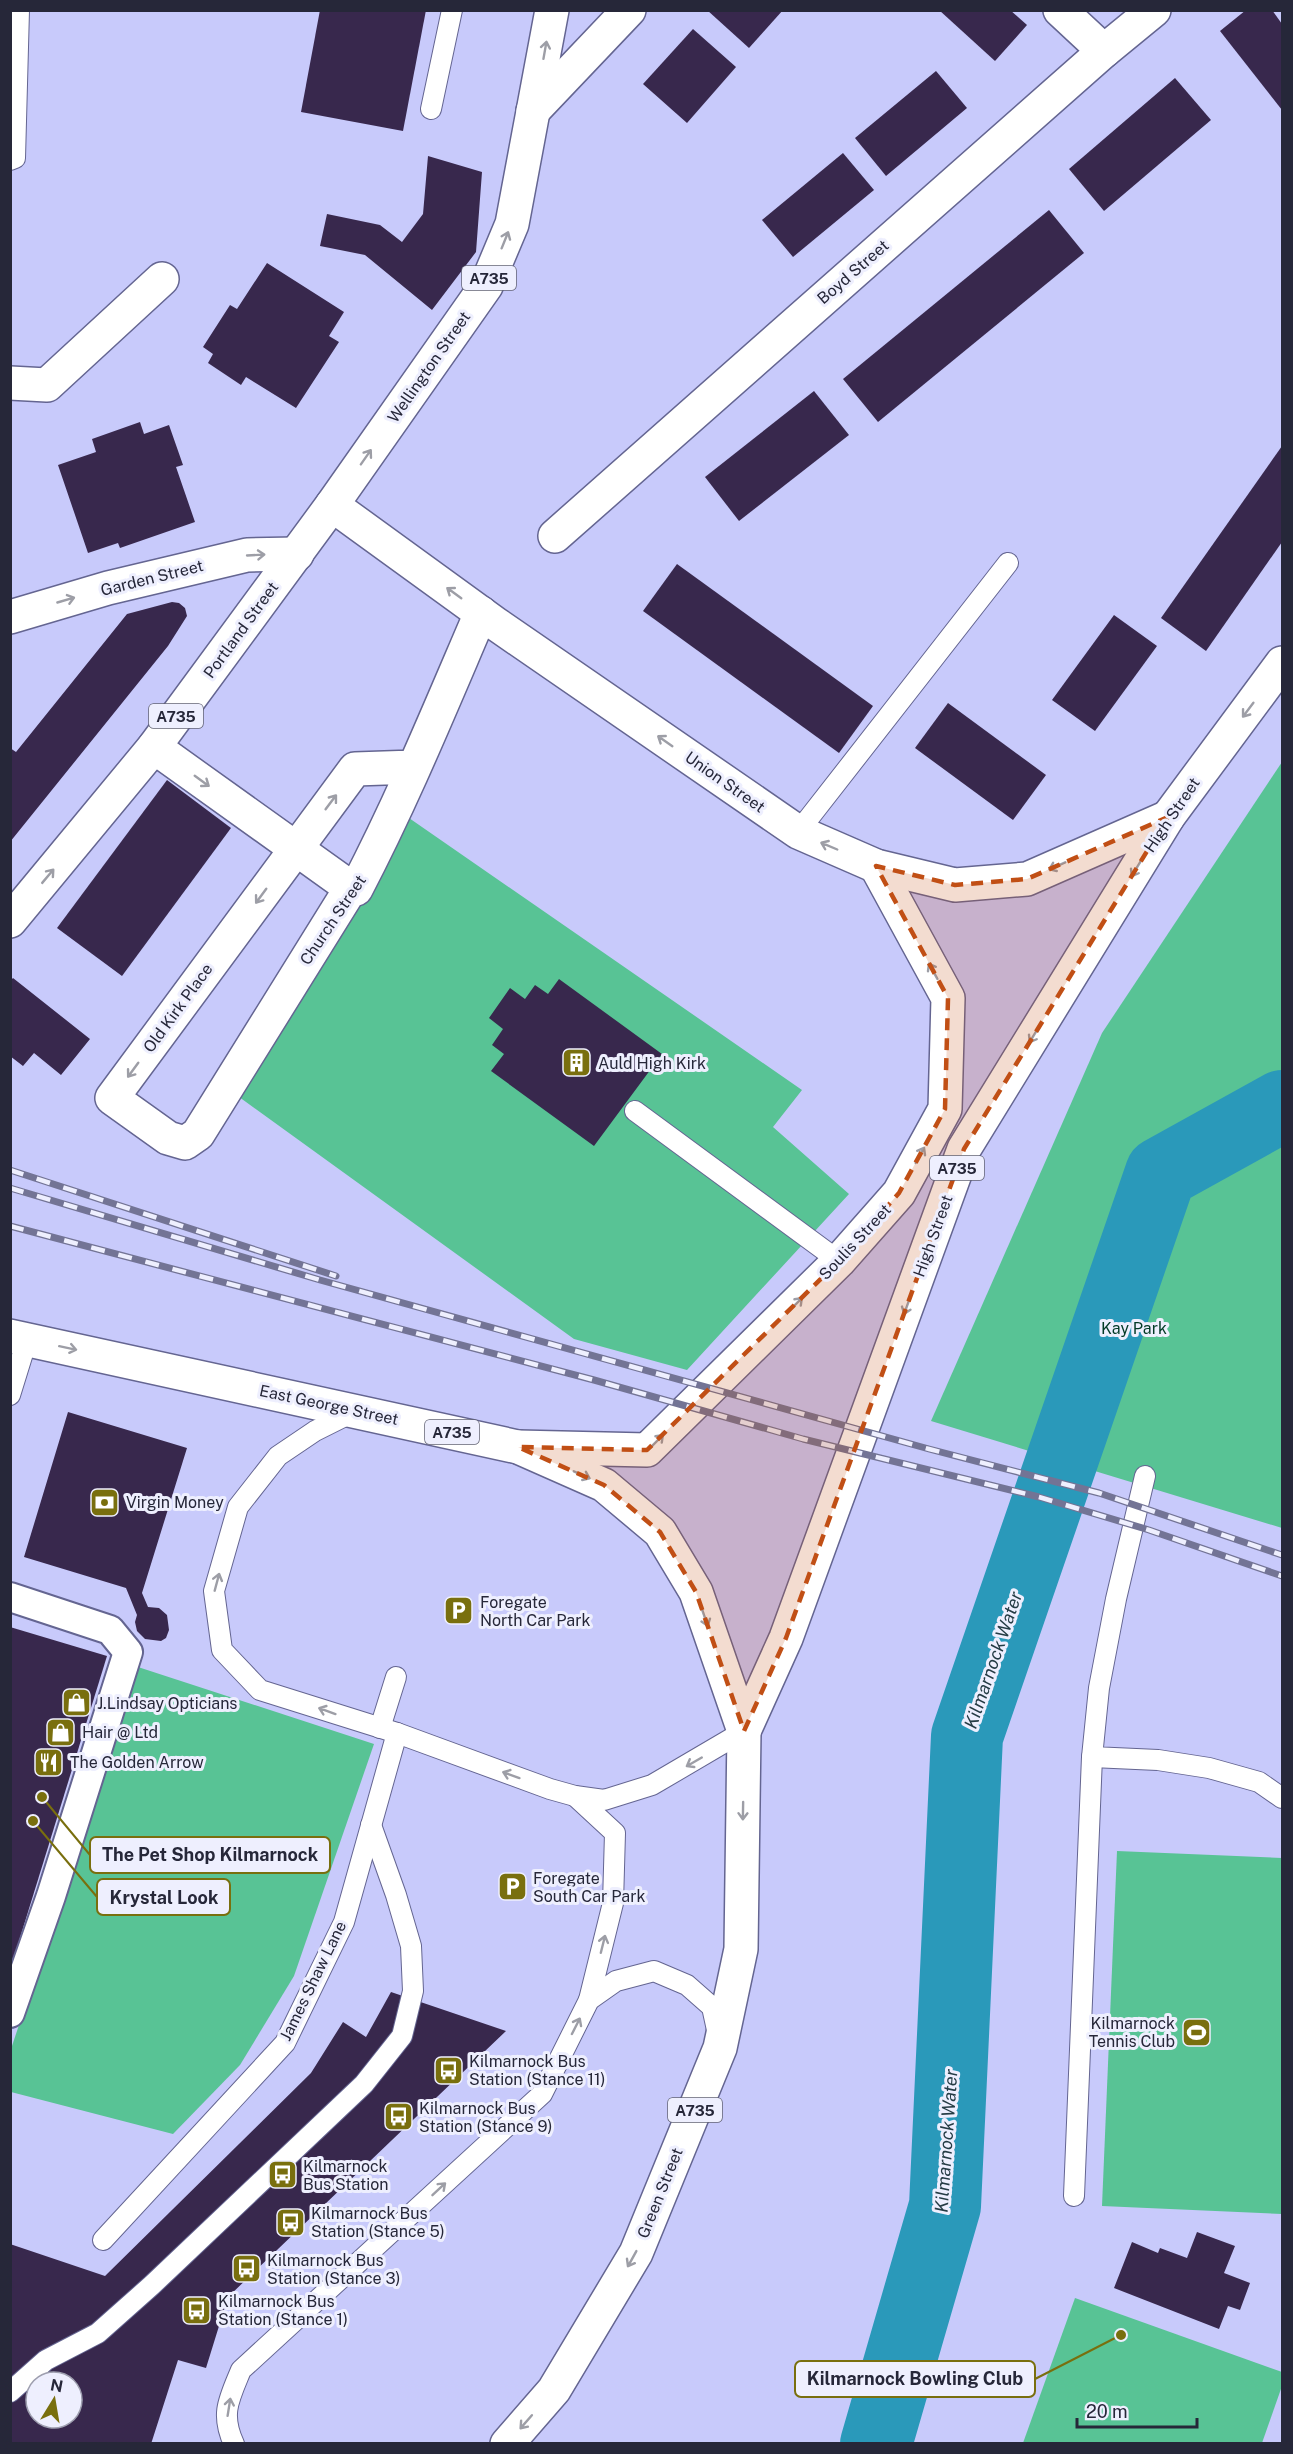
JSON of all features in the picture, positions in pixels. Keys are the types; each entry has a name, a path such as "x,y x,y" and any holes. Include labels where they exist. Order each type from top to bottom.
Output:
{"street":[{"name":"Wellington Street","path":"332,505 486,286 512,224 552,10"},
{"path":"533,111 629,10"},
{"path":"1060,10 1104,51"},
{"name":"Boyd Street","path":"555,536 1104,51 1154,10"},
{"path":"10,383 46,385 162,279"},
{"name":"Portland Street","path":"10,921 154,747 332,505"},
{"name":"Union Street","path":"332,505 481,613 798,832 876,866 955,885 1027,879 1168,817"},
{"name":"Garden Street","path":"10,617 108,588 247,555 297,554"},
{"name":"Church Street","path":"185,1143 198,1134 351,888 356,889 385,834 481,613"},
{"name":"High Street","path":"744,1731 786,1638 964,1149 1168,817 1282,663"},
{"path":"154,747 351,888"},
{"name":"Old Kirk Place","path":"185,1143 168,1138 112,1098 356,769 414,767"},
{"name":"Soulis Street","path":"518,1447 647,1450 839,1261 899,1193 945,1109 948,998 876,866"},
{"name":"East George Street","path":"19,1338 518,1447 604,1485 660,1532 696,1592 744,1731"},
{"path":"10,1597 110,1630 128,1652 51,1896 10,2013"},
{"name":"Green Street","path":"507,2444 554,2390 636,2253 720,2048 741,1949 744,1731"}],"lane":[{"path":"10,160 15,158 19,10"},
{"path":"431,109 452,10"},
{"path":"798,832 1008,563"},
{"path":"635,1111 839,1261"},
{"path":"10,1395 19,1338"},
{"path":"355,1411 315,1431 278,1456 238,1507 214,1591 222,1650 260,1690 389,1730 575,1796 604,1800 652,1785 744,1731"},
{"path":"1074,2196 1092,1757 1099,1688 1116,1599 1145,1476"},
{"name":"James Shaw Lane","path":"103,2240 285,2043 344,1922 371,1825 389,1730 396,1677"},
{"path":"1092,1757 1158,1760 1209,1768 1259,1782 1282,1798"},
{"path":"234,2444 226,2427 228,2402 241,2370 542,2094 590,2000 614,1903 615,1833 575,1796"},
{"path":"10,2392 46,2360 98,2333 152,2285 364,2084 402,2036 413,1991 411,1946 371,1825"},
{"path":"590,2000 616,1981 654,1971 687,1985 712,2007 720,2048"}],"highlighted area":[{"path":"1168,817 964,1149 786,1638 744,1731 696,1592 660,1532 604,1485 518,1447 647,1450 839,1261 899,1193 945,1109 948,998 876,866 955,885 1027,879"}],"green space":[{"name":"Kay Park","path":"1282,762 1282,1528 931,1421 1102,1033"},
{"path":"409,818 802,1090 773,1127 849,1194 687,1370 574,1339 235,1094"},
{"path":"138,1667 374,1744 294,1976 240,2065 173,2134 11,2092 11,2049"},
{"name":"Kilmarnock Tennis Club","path":"1117,1851 1282,1858 1282,2214 1102,2206"},
{"path":"1075,2298 1282,2372 1282,2386 1262,2443 1023,2443"}],"building":[{"path":"320,10 426,10 403,131 301,112"},
{"path":"707,10 783,10 749,48"},
{"path":"939,10 1010,10 1027,25 995,61"},
{"path":"1246,10 1272,10 1282,24 1282,110 1220,31"},
{"path":"693,29 736,67 687,123 643,84"},
{"path":"936,71 967,108 886,176 855,138"},
{"path":"1175,78 1211,120 1104,211 1069,169"},
{"path":"843,153 874,190 793,257 762,220"},
{"path":"428,156 482,172 476,252 432,310 365,255 320,246 327,214 380,225 402,242 423,214"},
{"path":"1049,210 1084,253 878,422 843,379"},
{"path":"267,263 344,312 329,336 339,342 296,408 246,377 241,385 208,363 213,354 203,347 230,305 237,309"},
{"path":"814,391 849,435 739,521 705,477"},
{"path":"140,422 144,434 169,425 183,465 176,467 195,522 120,548 118,543 88,553 58,465 96,452 92,439"},
{"path":"1282,446 1282,542 1206,651 1161,618"},
{"path":"677,564 873,706 839,753 643,611"},
{"path":"172,602 179,603 185,608 187,616 168,646 10,842 10,748 16,752 127,614"},
{"path":"1114,615 1157,646 1095,731 1052,700"},
{"path":"948,703 1046,775 1013,820 915,748"},
{"path":"167,780 231,828 122,976 57,928"},
{"path":"13,978 90,1039 61,1075 34,1053 23,1066 10,1056 10,981"},
{"name":"Auld High Kirk","path":"559,979 662,1054 594,1146 491,1071 504,1054 492,1045 503,1029 489,1018 510,988 525,999 535,985 548,994"},
{"name":"Virgin Money","path":"68,1412 187,1448 142,1593 148,1607 159,1608 167,1615 169,1630 166,1638 161,1641 145,1639 137,1631 135,1622 137,1615 126,1588 24,1557"},
{"path":"10,1627 107,1656 11,1967 10,1967"},
{"name":"Kilmarnock Bus Station","path":"391,1992 506,2031 228,2297 206,2368 178,2360 151,2444 10,2444 10,2244 105,2276 311,2073 343,2022 366,2037"},
{"path":"1197,2232 1235,2246 1224,2273 1250,2283 1240,2310 1228,2306 1219,2329 1114,2288 1132,2242 1158,2253 1160,2248 1187,2258"}],"waterway":[{"name":"Kilmarnock Water","path":"876,2444 945,2206 967,1736 1161,1173 1282,1106"}],"railway":[{"path":"10,1170 336,1276"},
{"path":"10,1188 320,1280 929,1449 1099,1493 1282,1555"},
{"path":"10,1226 594,1380 803,1439 1039,1497 1149,1530 1282,1576"}],"place":[{"name":"Auld High Kirk","path":"577,1063"},
{"name":"Virgin Money","path":"105,1502"},
{"name":"Foregate North Car Park","path":"459,1611"},
{"name":"J.Lindsay Opticians","path":"76,1703"},
{"name":"Hair @ Ltd","path":"61,1732"},
{"name":"The Golden Arrow","path":"49,1762"},
{"name":"The Pet Shop Kilmarnock","path":"42,1797"},
{"name":"Krystal Look","path":"33,1821"},
{"name":"Foregate South Car Park","path":"512,1887"},
{"name":"Kilmarnock Tennis Club","path":"1196,2032"},
{"name":"Kilmarnock Bus Station (Stance 11)","path":"448,2070"},
{"name":"Kilmarnock Bus Station (Stance 9)","path":"398,2117"},
{"name":"Kilmarnock Bus Station","path":"282,2175"},
{"name":"Kilmarnock Bus Station (Stance 5)","path":"290,2222"},
{"name":"Kilmarnock Bus Station (Stance 3)","path":"246,2269"},
{"name":"Kilmarnock Bus Station (Stance 1)","path":"197,2310"},
{"name":"Kilmarnock Bowling Club","path":"1121,2335"}]}
